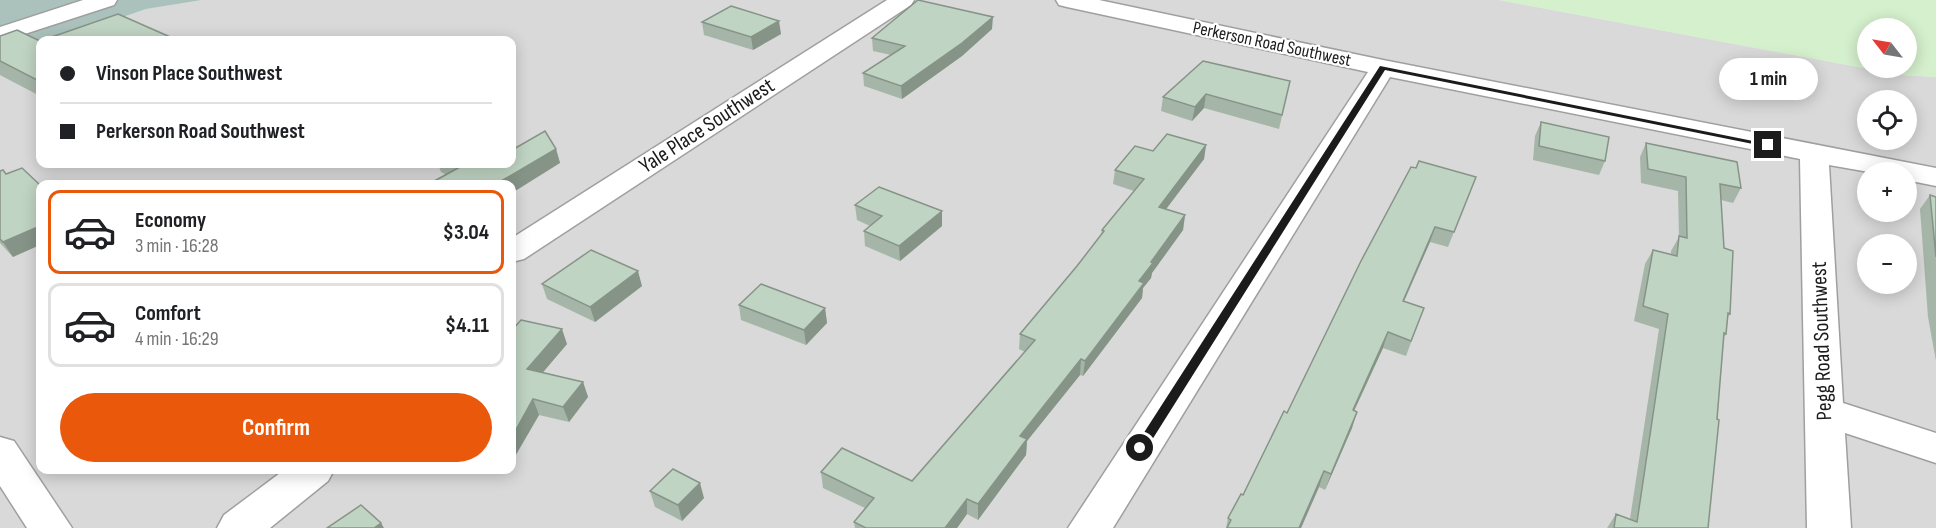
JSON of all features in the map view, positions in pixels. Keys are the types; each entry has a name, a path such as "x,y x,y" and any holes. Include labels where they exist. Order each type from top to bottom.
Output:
{"street":[{"name":"Yale Place Southwest","path":"516,249 903,0"},
{"name":"Perkerson Road Southwest","path":"1067,0 1383,68 1936,177"},
{"path":"0,35 100,2"},
{"path":"1089,528 1383,68"},
{"name":"Pegg Road Southwest","path":"1814,154 1828,528"},
{"path":"1825,412 1936,448"},
{"path":"0,452 50,528"},
{"path":"239,528 308,474"}],"shaded area":[{"path":"0,0 202,0 146,9 68,36 36,36 36,47 0,60"},
{"path":"202,0 1499,0 1857,67 1857,78 1936,77 1936,528 0,528 0,60 36,47 36,168 516,168 516,36 68,36 146,9"},
{"path":"1499,0 1936,0 1936,77 1917,76 1917,18 1857,18 1857,67"}],"building":[{"path":"918,0 993,17 962,43 901,86 863,73 905,46 872,38"},
{"path":"731,6 779,21 751,37 702,22"},
{"path":"118,14 168,36 55,36"},
{"path":"17,30 36,39 36,79 0,61 0,36"},
{"path":"1203,61 1290,81 1282,115 1206,94 1195,107 1163,97"},
{"path":"1541,122 1609,137 1605,161 1539,146"},
{"path":"545,131 556,149 503,180 436,180 458,168 516,168 516,148"},
{"path":"1167,134 1206,145 1159,207 1185,215 1139,281 1144,283 1085,361 1081,359 1020,436 1027,439 978,504 967,499 945,528 866,528 854,522 874,498 821,472 842,448 912,481 1035,340 1020,334 1077,266 1104,231 1102,230 1144,179 1115,170 1135,146 1153,151"},
{"path":"1646,143 1737,162 1741,188 1720,184 1724,248 1733,251 1730,314 1728,313 1726,334 1724,333 1717,419 1719,420 1708,528 1614,528 1616,514 1637,522 1668,314 1643,306 1653,250 1677,256 1679,236 1687,238 1686,177 1648,169"},
{"path":"1419,161 1476,177 1454,232 1435,227 1403,301 1424,308 1411,341 1388,332 1353,410 1357,412 1331,474 1324,471 1299,528 1227,528 1231,520 1228,518 1241,494 1243,495 1284,411 1287,413 1361,261 1411,167 1416,168"},
{"path":"22,168 36,181 36,228 3,242 0,239 0,171 3,170 6,174"},
{"path":"879,187 942,211 899,246 864,231 882,216 855,205"},
{"path":"1930,195 1936,197 1936,257"},
{"path":"591,250 638,271 590,307 542,284"},
{"path":"761,284 825,308 804,330 739,305"},
{"path":"521,320 562,329 527,369 583,382 563,407 533,399 516,430 516,326"},
{"path":"673,469 700,483 678,505 650,491"},
{"path":"361,505 381,523 374,528 327,528"}],"route":[{"path":"1140,448 1383,68 1768,145"}]}
